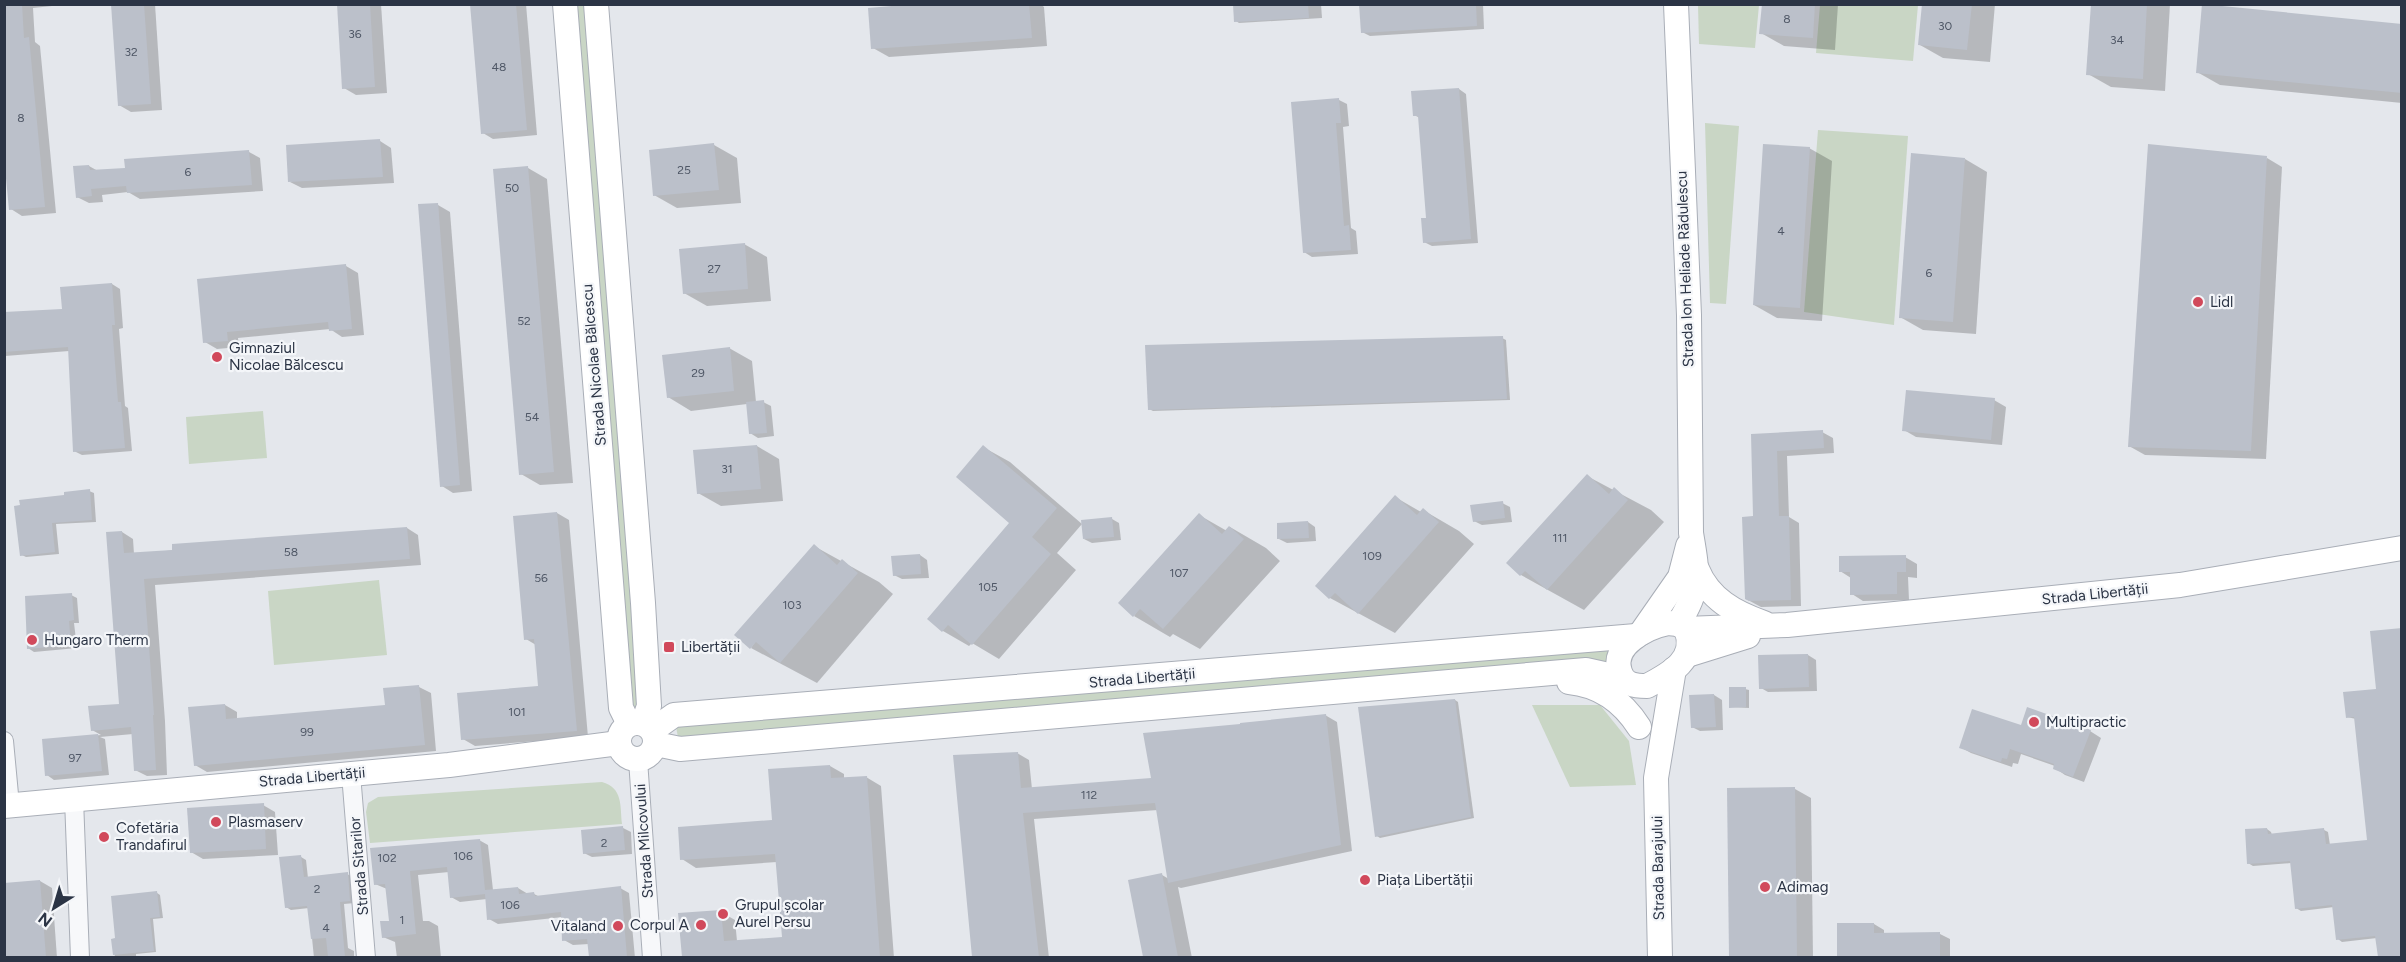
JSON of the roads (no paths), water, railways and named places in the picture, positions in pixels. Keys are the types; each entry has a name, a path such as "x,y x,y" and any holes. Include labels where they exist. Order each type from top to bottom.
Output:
{"main road":[{"name":"Strada Nicolae Bălcescu","path":"565,4 621,708 640,737"},
{"name":"Strada Nicolae Bălcescu","path":"596,4 649,706 640,737"},
{"name":"Strada Ion Heliade Rădulescu","path":"1676,4 1689,315 1691,533 1697,569 1691,604 1682,626"},
{"name":"Strada Ion Heliade Rădulescu","path":"1639,634 1659,610 1680,577 1691,533"},
{"name":"Strada Libertății","path":"1682,626 1779,625 2180,585 2402,548"},
{"path":"1697,569 1710,592 1728,608 1779,625"},
{"path":"1668,622 1682,626 1690,646 1681,662 1647,686 1625,680 1617,665 1620,656 1639,634 1668,622"},
{"name":"Strada Libertății","path":"1681,662 1779,625"},
{"name":"Strada Libertății","path":"640,737 674,715 1639,634"},
{"name":"Strada Barajului","path":"1660,957 1656,778 1681,662"},
{"name":"Strada Libertății","path":"7,805 449,765 640,737 680,748 1586,670 1625,680"},
{"path":"1519,676 1581,683 1603,691 1620,704 1640,727"},
{"name":"Strada Barajului","path":"1625,680 1656,778"}],"street":[{"path":"604,487 633,485"},
{"name":"Strada Milcovului","path":"640,737 652,957"},
{"path":"4,741 7,805"},
{"name":"Strada Sitarilor","path":"351,774 366,957"},
{"path":"74,799 80,957"}],"place":[{"name":"Lidl","path":"2198,302"},
{"name":"Gimnaziul Nicolae Bălcescu","path":"217,357"},
{"name":"Hungaro Therm","path":"32,640"},
{"name":"Libertății","path":"669,647"},
{"name":"Multipractic","path":"2034,722"},
{"name":"Plasmaserv","path":"216,822"},
{"name":"Cofetăria Trandafirul","path":"104,837"},
{"name":"Piața Libertății","path":"1365,880"},
{"name":"Adimag","path":"1765,887"},
{"name":"Grupul școlar Aurel Persu","path":"723,914"},
{"name":"Corpul A","path":"701,925"},
{"name":"Vitaland","path":"618,926"}]}
